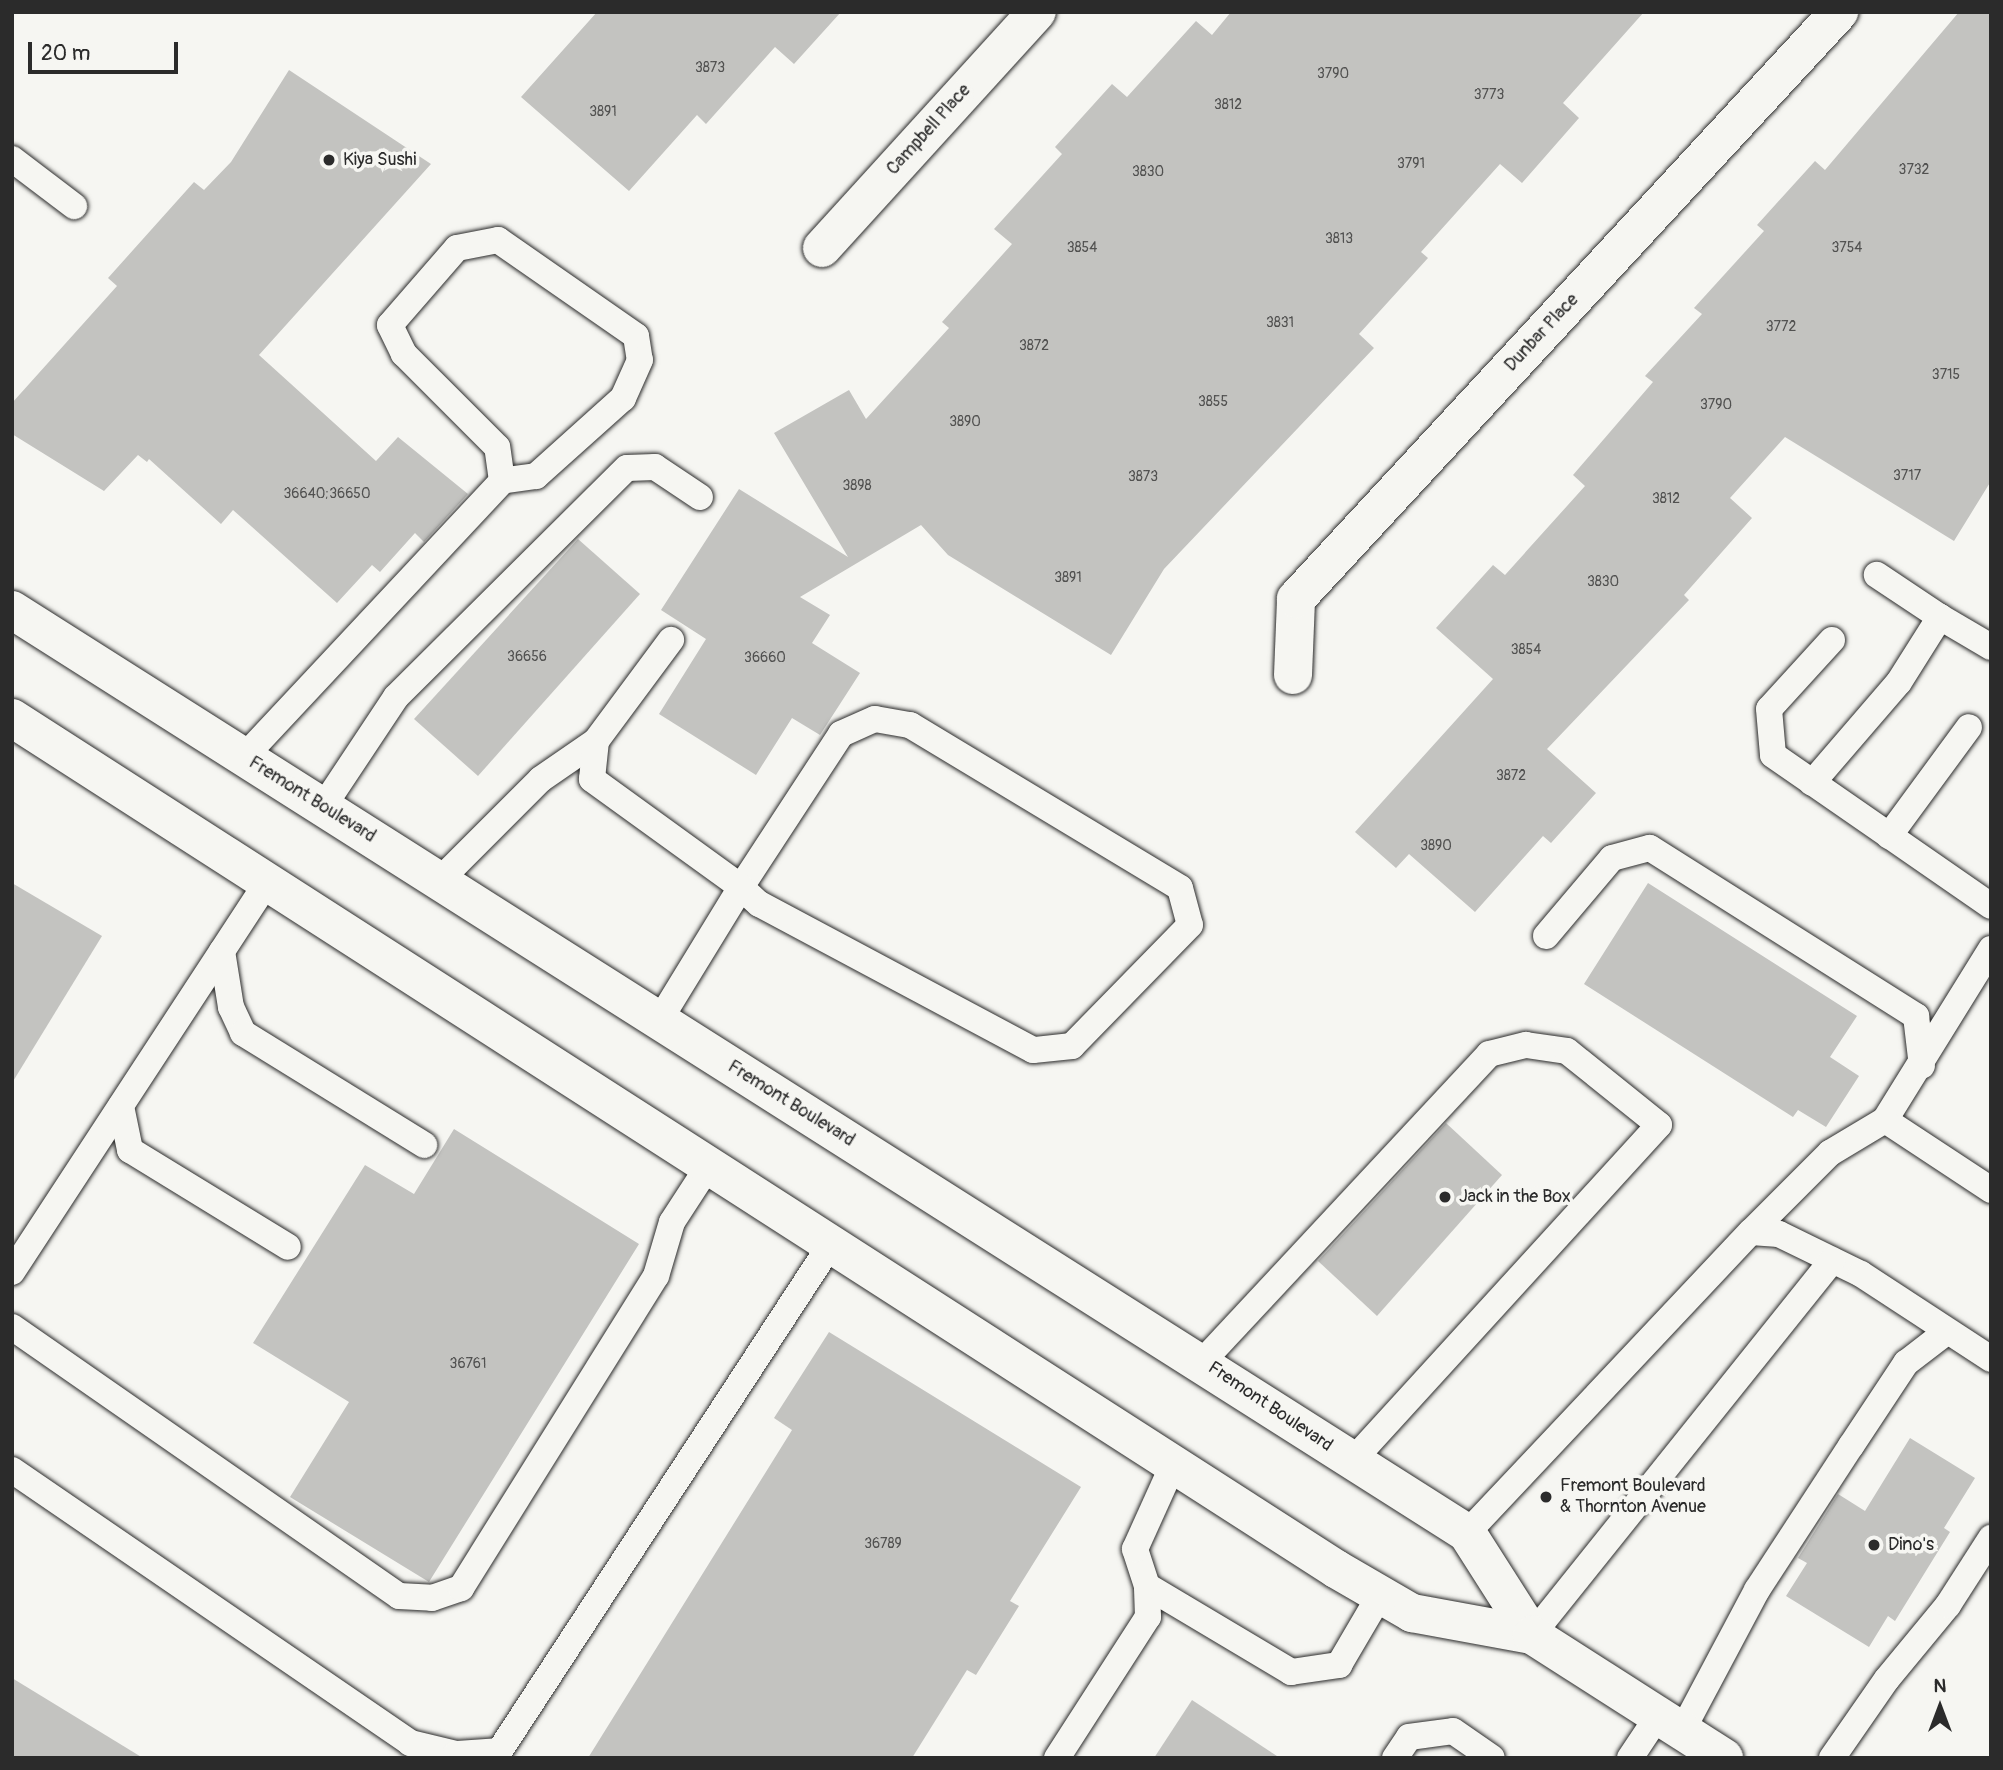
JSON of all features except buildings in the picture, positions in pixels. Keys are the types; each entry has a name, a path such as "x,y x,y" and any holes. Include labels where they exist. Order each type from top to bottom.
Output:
{"main road":[{"name":"Campbell Place","path":"822,248 1037,12"},
{"name":"Dunbar Place","path":"1293,674 1296,599 1839,12"},
{"name":"Fremont Boulevard","path":"12,610 1202,1362 1351,1462 1467,1533 1532,1635"},
{"name":"Fremont Boulevard","path":"12,718 1173,1465 1380,1595 1412,1613 1532,1635 1724,1758"}],"lane":[{"path":"12,159 74,206"},
{"path":"244,757 502,481 536,477 623,398 640,360 636,336 498,240 457,248 390,325 404,354 497,447 502,481"},
{"path":"323,807 396,697 627,468 655,467 700,497"},
{"path":"1877,576 1991,647"},
{"path":"1812,783 1899,682 1940,617"},
{"path":"439,881 541,779 596,741 671,640"},
{"path":"1832,640 1769,709 1773,755 1991,906"},
{"path":"596,741 592,779 741,887 759,904 1034,1050 1072,1046 1191,925 1180,888 910,725 874,719 841,734 741,887 659,1021"},
{"path":"1889,836 1969,727"},
{"path":"1546,936 1612,858 1650,848 1916,1016 1922,1066"},
{"path":"12,1272 267,882"},
{"path":"222,951 231,1007 243,1033 424,1145"},
{"path":"1467,1533 1751,1232 1830,1153 1885,1121 1989,957"},
{"path":"1202,1362 1489,1054 1526,1045 1567,1051 1659,1125 1351,1462"},
{"path":"121,1106 130,1150 288,1247"},
{"path":"1885,1121 1991,1190"},
{"path":"12,1327 399,1596 432,1598 461,1588 656,1276 672,1222 709,1165"},
{"path":"1751,1232 1779,1234 1861,1274 1945,1333 1991,1359"},
{"path":"12,1470 410,1743 456,1755 497,1754 831,1244"},
{"path":"1532,1635 1832,1260"},
{"path":"1630,1758 1670,1724 1906,1363 1945,1333"},
{"path":"1057,1758 1148,1617 1147,1586 1135,1549 1173,1465"},
{"path":"1832,1758 1887,1679 1948,1605 1991,1538"},
{"path":"1147,1586 1291,1672 1339,1665 1380,1595"},
{"path":"1395,1758 1409,1737 1453,1731 1492,1758"}],"place":[{"name":"Kiya Sushi","path":"329,160"},
{"name":"Jack in the Box","path":"1445,1197"},
{"name":"Fremont Boulevard & Thornton Avenue","path":"1546,1497"},
{"name":"Dino's","path":"1874,1545"}]}
